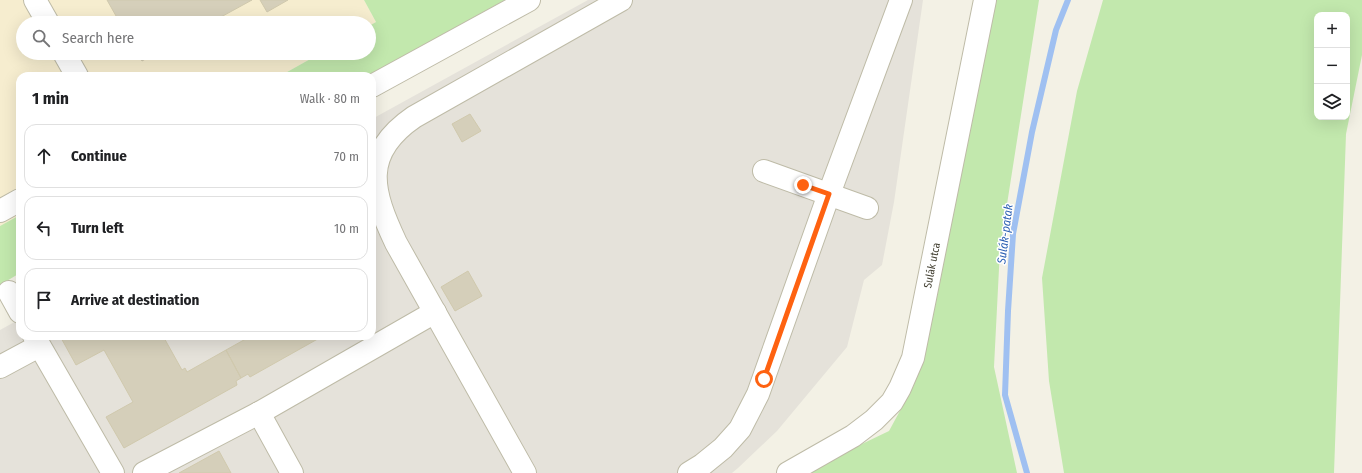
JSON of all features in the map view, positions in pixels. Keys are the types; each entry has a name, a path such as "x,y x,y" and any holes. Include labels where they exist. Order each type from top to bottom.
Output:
{"street":[{"path":"35,0 44,16"},
{"path":"376,84 529,0"},
{"path":"376,168 387,141 400,127 414,117 621,0"},
{"path":"689,473 702,465 723,448 740,429 758,394 829,194 901,0"},
{"name":"Sulák utca","path":"788,473 853,436 874,420 892,402 913,358 985,0"},
{"path":"68,60 75,72"},
{"path":"764,171 868,208"},
{"path":"376,190 383,214 396,243 525,473"},
{"path":"0,211 16,202"},
{"path":"10,291 16,304"},
{"path":"144,473 259,413 435,312"},
{"path":"0,367 37,341 113,473"},
{"path":"259,413 292,473"}],"shaded area":[{"path":"0,0 364,0 373,16 16,16 16,60 309,60 287,72 16,72 16,217 0,226"},
{"path":"588,0 923,0 894,202 882,265 864,280 847,347 777,431 732,473 0,473 0,330 16,321 16,340 376,340 376,117"}],"green space":[{"path":"364,0 505,0 374,72 287,72 309,60 376,60 376,16 373,16"},
{"path":"987,0 1039,0 1000,249 994,367 1017,473 806,473 818,465 889,431 914,385"},
{"path":"1103,0 1362,0 1362,55 1350,114 1350,12 1314,12 1314,120 1349,120 1346,134 1334,473 1064,473 1049,381 1042,278 1077,91"},
{"path":"16,217 16,275 0,285 0,226"}],"building":[{"path":"107,0 252,0 223,16 116,16"},
{"path":"260,0 288,0 267,12"},
{"path":"470,114 481,131 462,142 452,124"},
{"path":"468,271 482,296 455,311 441,287"},
{"path":"62,340 165,340 182,370 185,368 187,372 226,350 241,378 236,381 237,385 124,448 106,417 133,402 104,350 76,365"},
{"path":"244,340 316,340 250,377 248,374 241,378 226,350"},
{"path":"219,451 231,473 179,473"}],"waterway":[{"name":"Sulák-patak","path":"1027,473 1005,395 1013,234 1032,132 1056,30 1068,0"}],"route":[{"path":"764,379 829,194 803,185"}]}
